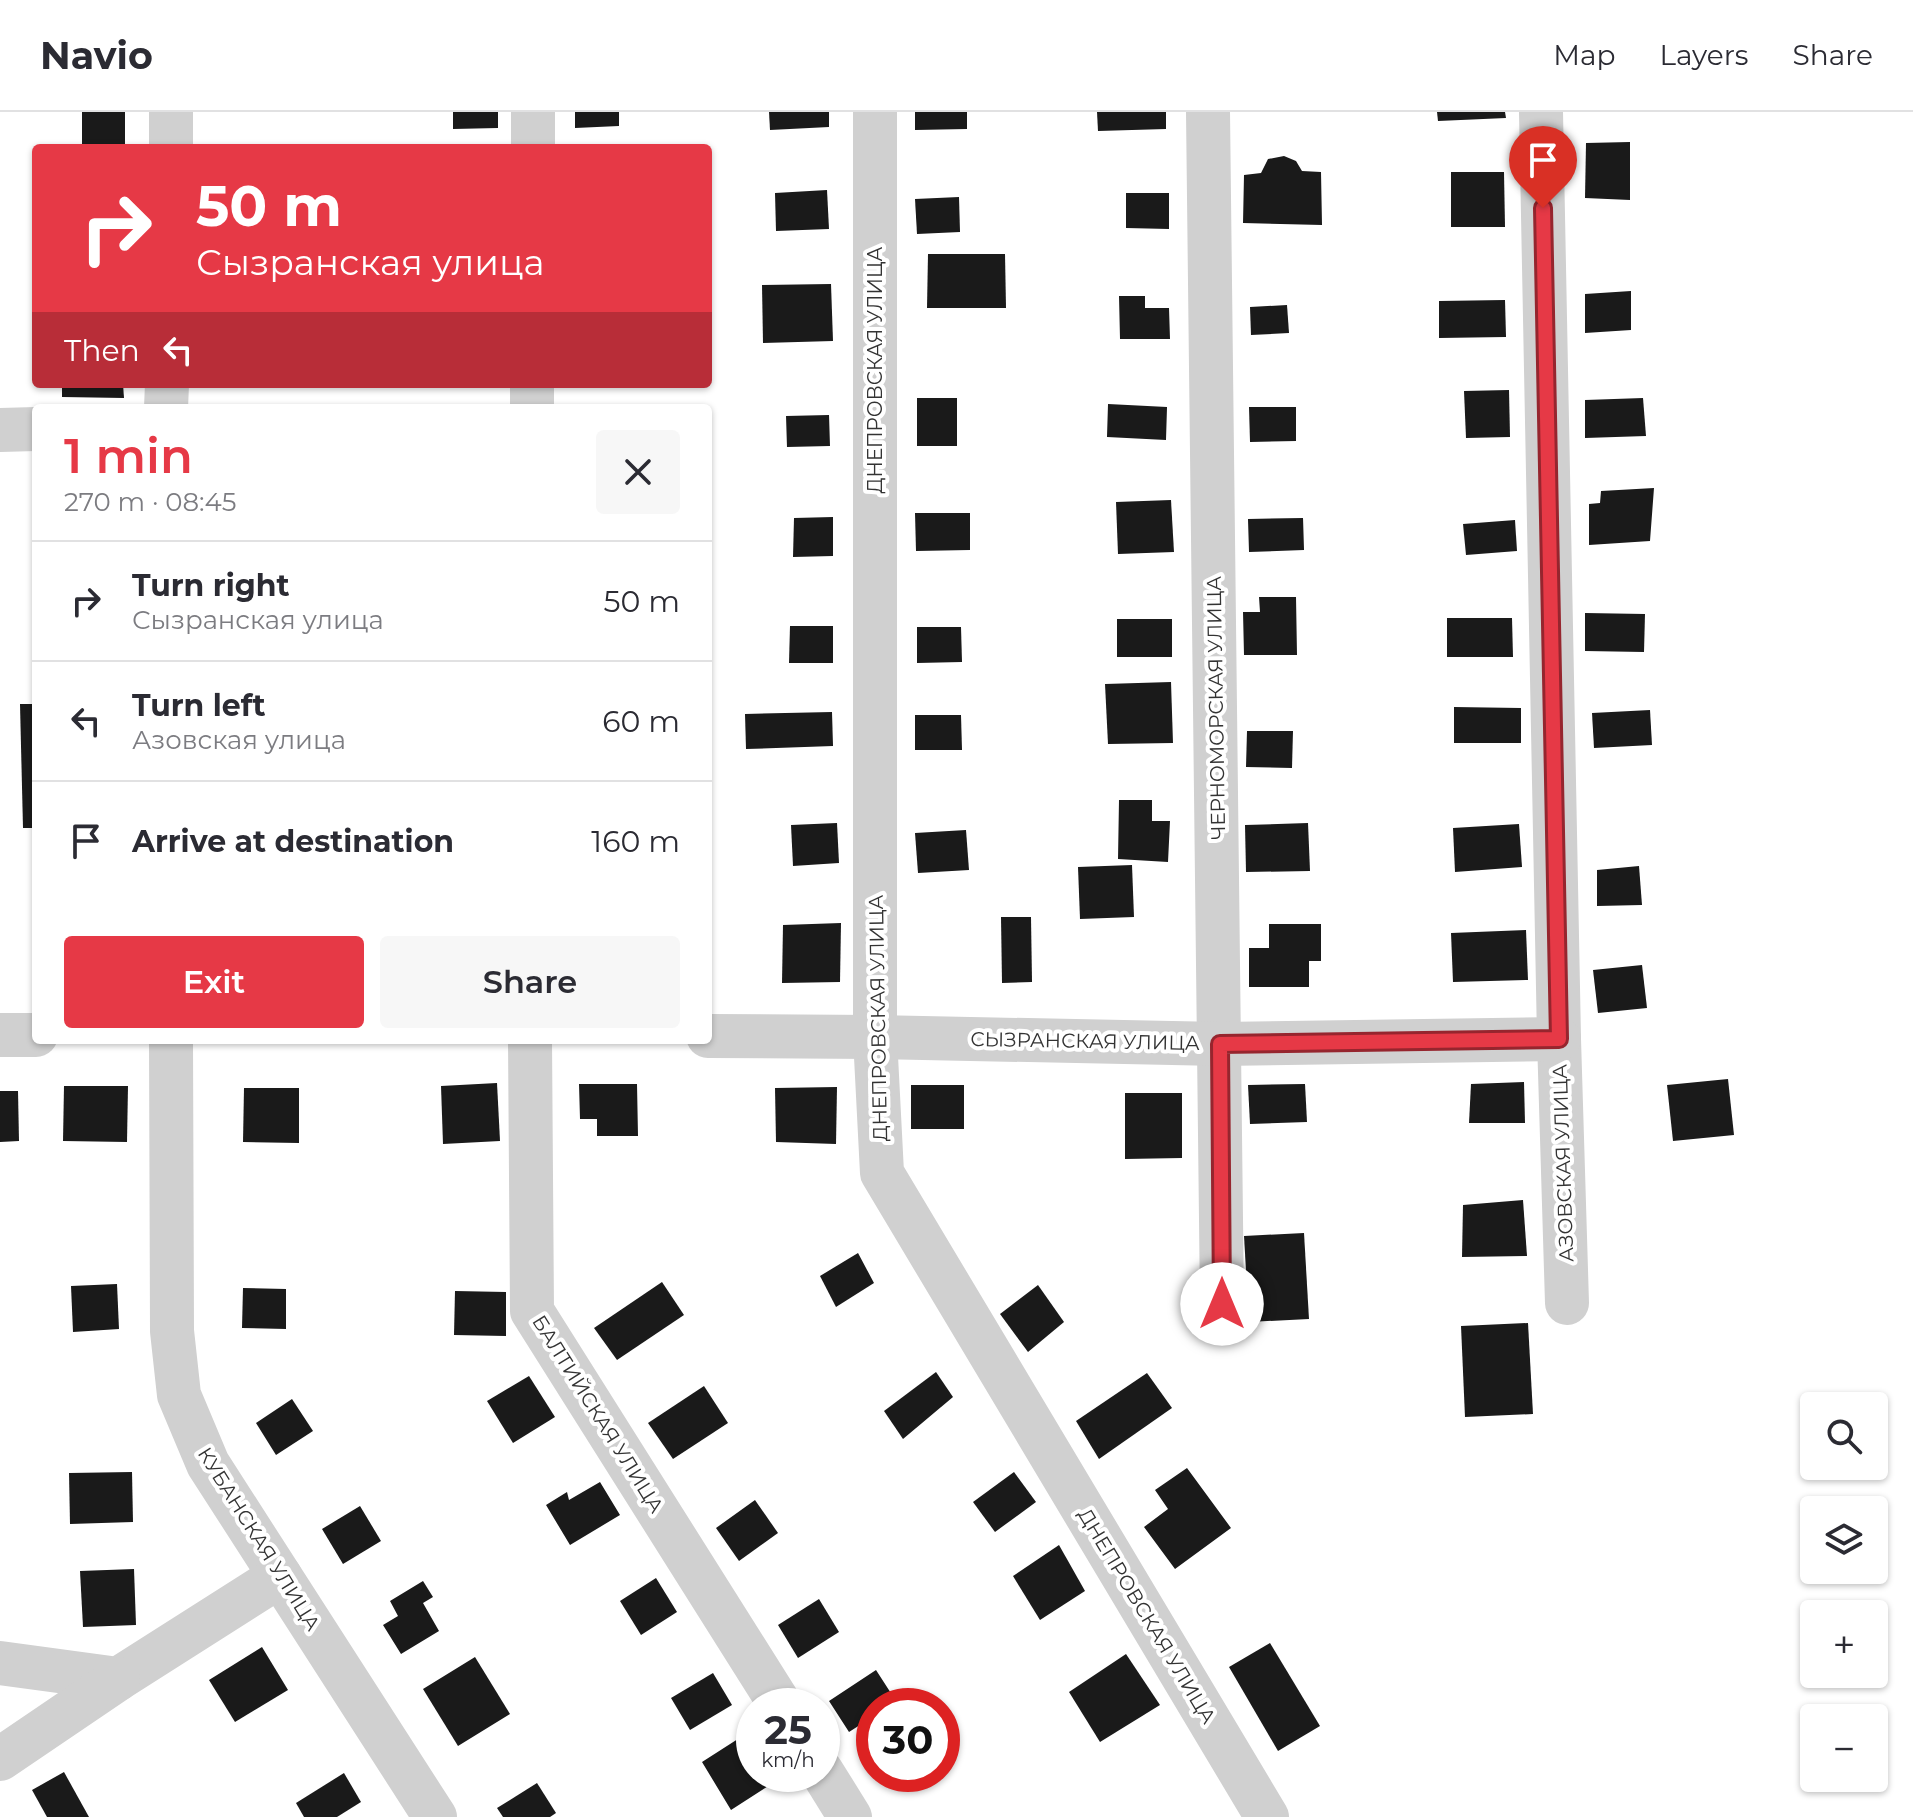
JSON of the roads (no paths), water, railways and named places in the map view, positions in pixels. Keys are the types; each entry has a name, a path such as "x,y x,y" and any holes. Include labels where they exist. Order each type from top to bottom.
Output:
{"street":[{"path":"171,112 171,144"},
{"path":"533,112 533,144"},
{"name":"ДНЕПРОВСКАЯ УЛИЦА","path":"875,112 875,1037 882,1173 1267,1817"},
{"name":"ЧЕРНОМОРСКАЯ УЛИЦА","path":"1208,112 1222,1304"},
{"name":"АЗОВСКАЯ УЛИЦА","path":"1541,112 1567,1303"},
{"path":"0,430 32,429"},
{"path":"0,1035 32,1035"},
{"name":"СЫЗРАНСКАЯ УЛИЦА","path":"712,1036 1220,1044 1559,1039"},
{"name":"КУБАНСКАЯ УЛИЦА","path":"171,1044 172,1331 179,1395 208,1464 435,1817"},
{"name":"БАЛТИЙСКАЯ УЛИЦА","path":"530,1044 532,1311 770,1688"},
{"path":"0,1759 118,1679 280,1576"},
{"path":"0,1663 118,1679"},
{"path":"834,1792 850,1817"}]}
